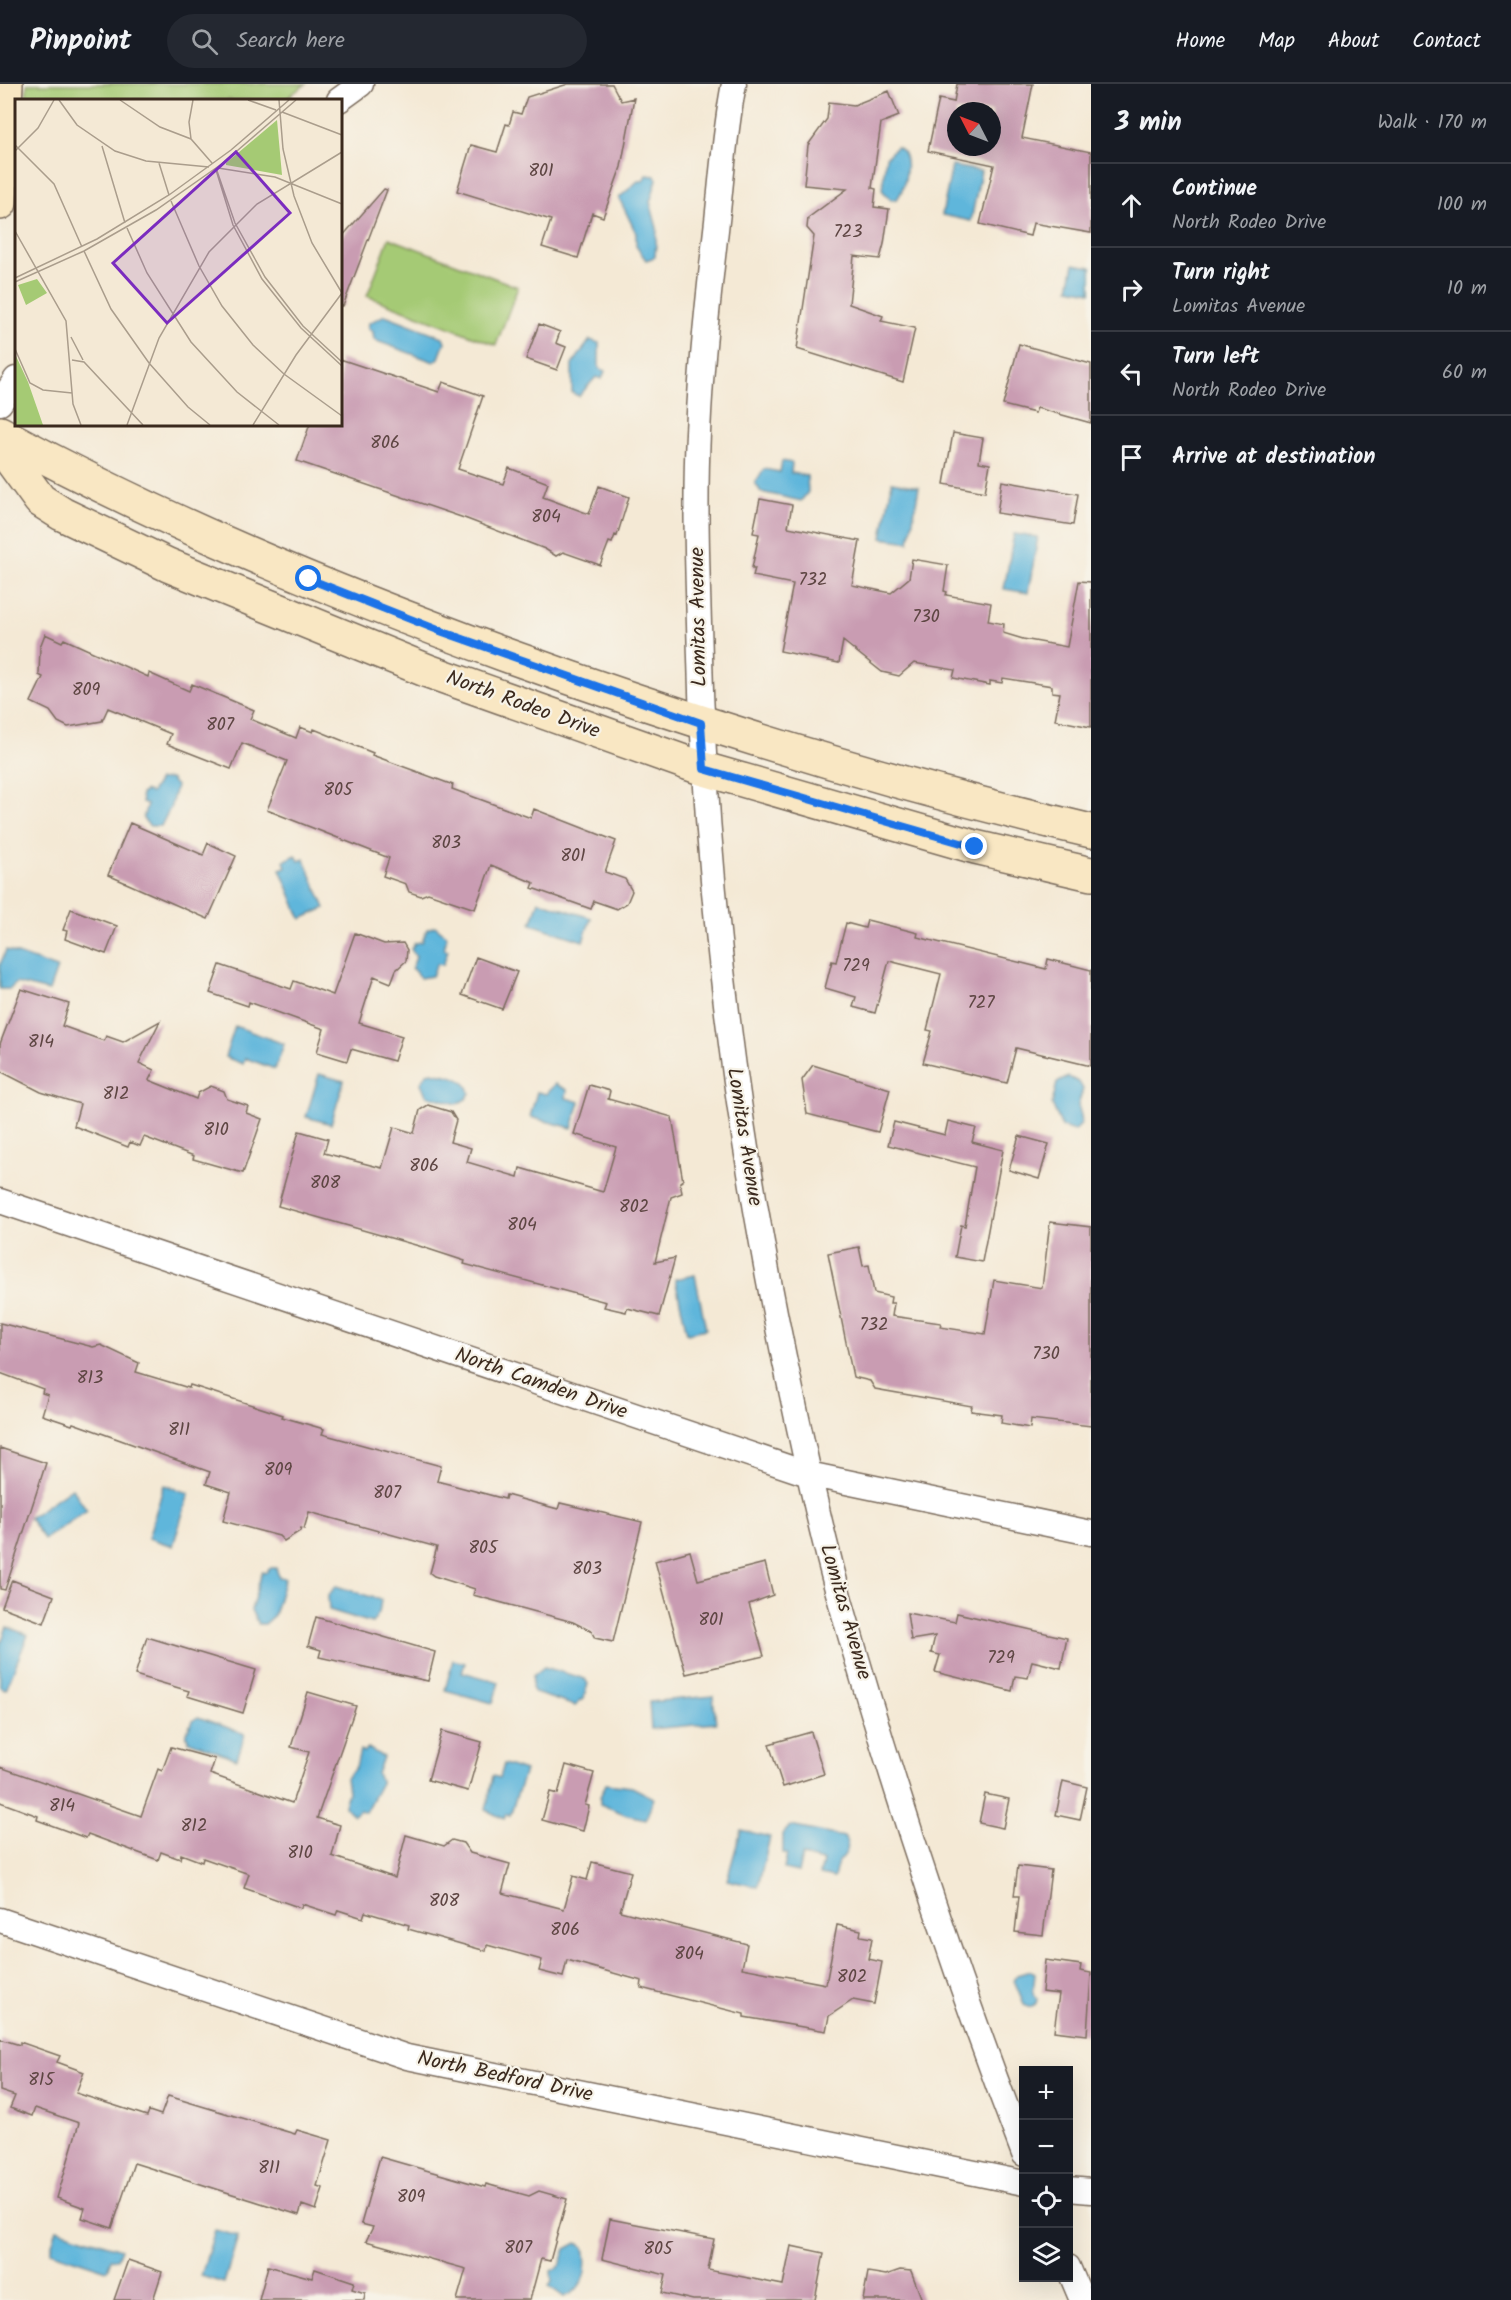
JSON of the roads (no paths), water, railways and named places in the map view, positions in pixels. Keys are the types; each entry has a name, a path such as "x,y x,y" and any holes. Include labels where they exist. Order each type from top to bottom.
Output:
{"street":[{"path":"0,203 6,84"},
{"path":"340,99 361,84"},
{"name":"Lomitas Avenue","path":"734,84 705,329 698,435 697,532 701,723 715,924 740,1122 761,1248 808,1474 839,1597 910,1831 1019,2143"},
{"path":"0,403 15,380"},
{"name":"North Rodeo Drive","path":"0,433 81,477 186,526 309,579 454,636 701,723 848,768 986,806 1091,831"},
{"name":"North Rodeo Drive","path":"0,445 40,500 62,514 168,565 428,671 704,769 965,844 1091,874"},
{"name":"North Camden Drive","path":"0,1201 808,1474 1091,1533"},
{"name":"North Bedford Drive","path":"0,1920 407,2057 1019,2182"},
{"path":"1073,2189 1091,2191"},
{"path":"1073,2279 1082,2300"}],"water":[{"path":"896,147 905,156 906,171 900,194 897,199 891,200 882,190 886,157"},
{"path":"952,166 981,171 971,221 942,215"},
{"path":"646,175 655,176 657,179 650,202 657,228 655,257 646,260 636,246 636,233 619,198 638,181 643,181"},
{"path":"1074,264 1091,267 1091,292 1069,288"},
{"path":"385,315 443,337 445,342 439,358 434,362 374,340 373,332 368,328 369,323"},
{"path":"590,340 599,343 599,368 605,371 602,379 596,377 579,396 572,393 572,365"},
{"path":"782,461 792,463 791,473 807,476 808,492 801,501 761,492 755,483 764,469 780,472"},
{"path":"892,482 919,487 909,542 882,538"},
{"path":"1014,534 1038,537 1028,593 1004,589"},
{"path":"170,779 176,786 171,806 161,826 150,826 143,819 147,804 142,802 141,794 146,791 151,793 159,780"},
{"path":"296,855 299,861 304,859 325,908 301,919 280,869 286,867 284,861"},
{"path":"539,901 591,918 583,941 531,924"},
{"path":"435,926 447,936 444,949 448,950 443,965 437,964 432,976 420,978 412,968 416,957 411,949 415,943 422,942 427,929"},
{"path":"6,950 57,968 49,991 16,983 10,989 0,989 0,965"},
{"path":"235,1026 284,1044 275,1069 245,1058 243,1064 225,1057"},
{"path":"432,1072 456,1078 465,1083 470,1093 466,1099 457,1104 426,1095 421,1083 427,1073"},
{"path":"319,1074 344,1081 331,1124 306,1117"},
{"path":"1068,1077 1079,1082 1083,1089 1078,1105 1081,1122 1074,1131 1062,1127 1052,1104 1057,1083"},
{"path":"555,1084 567,1090 566,1098 580,1102 572,1128 530,1117 537,1092 546,1094"},
{"path":"695,1275 706,1329 687,1333 675,1279"},
{"path":"164,1485 189,1493 173,1546 148,1538"},
{"path":"72,1488 87,1510 44,1539 29,1518"},
{"path":"271,1568 276,1568 279,1577 285,1578 274,1615 264,1624 258,1624 251,1610 262,1572 265,1573"},
{"path":"336,1586 381,1600 379,1613 372,1623 329,1610 328,1596"},
{"path":"7,1627 28,1635 6,1689 0,1687 0,1645"},
{"path":"453,1660 465,1663 462,1672 499,1682 493,1703 445,1690"},
{"path":"544,1667 585,1679 588,1684 583,1699 575,1706 535,1693 532,1688 533,1676"},
{"path":"713,1696 716,1723 651,1729 649,1702"},
{"path":"198,1717 245,1734 237,1759 189,1741 186,1735 192,1721"},
{"path":"368,1748 383,1757 377,1774 381,1783 365,1812 360,1810 354,1815 344,1806 348,1792 346,1778 356,1767 360,1750 364,1752"},
{"path":"504,1764 525,1771 510,1815 506,1814 504,1819 486,1810 493,1776 500,1778"},
{"path":"606,1784 632,1787 654,1798 646,1819 627,1815 600,1804 600,1797"},
{"path":"790,1826 844,1837 847,1849 838,1863 834,1878 820,1875 823,1861 802,1856 798,1872 784,1869 787,1854 783,1853 783,1834"},
{"path":"741,1830 770,1837 758,1887 727,1880"},
{"path":"1030,1971 1035,1974 1033,1994 1037,1999 1036,2004 1030,2007 1024,2004 1014,1980 1017,1975"},
{"path":"57,2229 121,2249 117,2259 111,2258 107,2270 50,2251"},
{"path":"215,2230 238,2236 224,2283 201,2276"},
{"path":"577,2243 584,2247 586,2262 584,2276 577,2289 564,2297 549,2286 552,2282 551,2271 560,2266 566,2249"}]}
